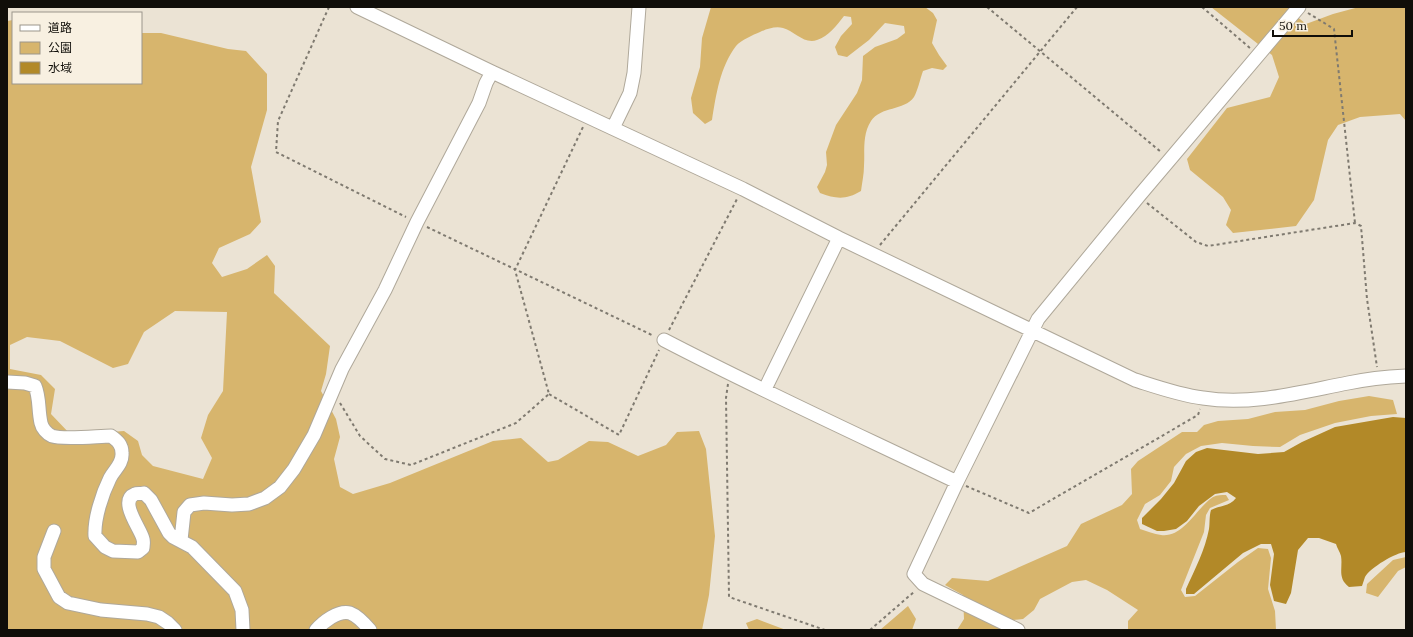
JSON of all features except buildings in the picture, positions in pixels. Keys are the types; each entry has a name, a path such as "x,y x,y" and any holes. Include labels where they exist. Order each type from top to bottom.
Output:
{"street":[{"path":"357,7 742,189 839,238 1135,380 1169,392 1203,399 1261,399 1379,378 1406,376"},
{"path":"613,128 630,93 634,74 639,7"},
{"path":"1018,630 923,584 914,574 957,482 1038,320 1139,196 1299,7"},
{"path":"181,540 184,512 190,505 204,503 232,505 249,504 265,498 280,487 294,469 314,435 342,368 385,290 417,222 479,103 486,83 492,72"},
{"path":"765,390 839,238"},
{"path":"664,340 730,374 957,482"},
{"path":"7,382 25,383 35,386 38,395 41,424 44,430 52,436 112,436 120,443 122,454 120,464 110,476 105,489 95,527 95,536 105,546 113,550 138,552 143,548 144,539 129,504 130,498 135,494 144,494 151,500 169,533 173,537 192,547 235,591 242,610 243,630"},
{"path":"54,531 44,556 44,569 58,597 68,603 101,610 147,614 159,617 168,622 175,630"},
{"path":"316,630 324,622 339,614 350,613 362,621 370,630"}],"path":[{"path":"329,7 278,121 276,152 515,270 664,340"},
{"path":"986,7 1170,159"},
{"path":"874,255 889,233 1077,7"},
{"path":"1202,7 1251,49 1260,53"},
{"path":"1299,7 1334,28 1355,223"},
{"path":"588,117 515,270 549,394 620,435 664,340 742,189"},
{"path":"1139,196 1196,242 1208,246 1355,223 1361,226 1367,299 1379,378"},
{"path":"730,374 726,398 729,597 825,630"},
{"path":"333,392 360,436 385,459 410,465 516,423 549,394"},
{"path":"957,482 1029,513 1198,415 1203,399"},
{"path":"870,630 923,584"}],"green space":[{"path":"711,7 925,7 933,13 937,20 932,43 947,66 943,70 932,68 923,71 914,97 910,101 904,105 875,116 868,126 865,137 864,169 861,191 851,196 841,198 831,196 820,193 817,187 825,172 827,165 826,152 836,125 857,93 862,80 863,56 875,47 897,39 905,33 904,26 885,23 869,40 847,57 838,55 835,47 841,36 852,24 851,17 844,16 829,33 813,41 808,41 780,27 768,29 751,36 736,46 726,63 722,72 712,120 705,124 693,113 691,98 700,67 702,38"},
{"path":"1211,7 1290,7 1289,10 1306,24 1333,14 1359,7 1406,7 1406,121 1400,114 1360,117 1338,125 1328,140 1314,200 1296,226 1233,233 1226,225 1231,210 1223,197 1190,170 1187,159 1227,108 1270,97 1279,77 1272,55"},
{"path":"12,20 12,84 142,84 142,33 161,33 228,49 246,51 267,74 267,110 251,167 261,222 250,234 219,248 212,263 222,277 247,269 267,255 275,266 274,293 330,346 326,374 321,391 336,419 340,437 334,459 340,487 353,494 390,483 493,441 521,438 548,462 558,460 589,441 608,442 638,456 666,445 677,432 699,431 706,449 715,536 709,595 702,630 7,630 7,21","holes":["175,311 227,312 223,391 208,415 201,438 212,458 203,479 153,466 142,455 138,441 124,431 71,435 51,414 55,389 41,375 10,369 10,345 27,337 60,341 113,368 128,364 144,332"]},
{"path":"1369,396 1393,400 1397,414 1371,416 1335,423 1300,435 1280,447 1222,443 1201,446 1186,454 1174,467 1171,481 1160,495 1145,504 1137,520 1140,529 1158,535 1169,535 1177,532 1190,521 1213,497 1218,495 1226,495 1229,500 1210,508 1206,515 1204,532 1181,590 1185,597 1195,596 1258,548 1268,549 1271,558 1268,589 1275,611 1276,630 1128,630 1128,621 1138,610 1107,590 1086,580 1072,582 1040,599 1034,610 1023,619 1013,620 1007,630 957,630 964,619 963,595 945,585 952,578 988,581 1067,546 1081,524 1122,505 1132,494 1131,469 1138,461 1182,432 1197,432 1204,425 1218,421 1248,419 1275,412 1305,410 1339,401"},
{"path":"1406,557 1406,567 1398,571 1378,597 1366,593 1367,584 1393,560"},
{"path":"908,606 916,619 912,630 880,630"},
{"path":"757,619 786,630 749,630 746,623"}],"water":[{"path":"1393,417 1406,418 1406,552 1390,558 1372,569 1365,577 1362,586 1349,587 1345,584 1341,573 1341,556 1336,544 1319,538 1308,538 1298,550 1291,593 1286,604 1274,601 1270,585 1274,554 1271,544 1261,544 1243,553 1194,594 1186,594 1186,589 1205,544 1209,529 1211,510 1227,504 1236,498 1227,492 1215,494 1199,506 1187,521 1176,529 1157,531 1142,524 1142,518 1161,499 1174,483 1186,461 1196,452 1207,448 1258,454 1284,452 1335,427"}]}
